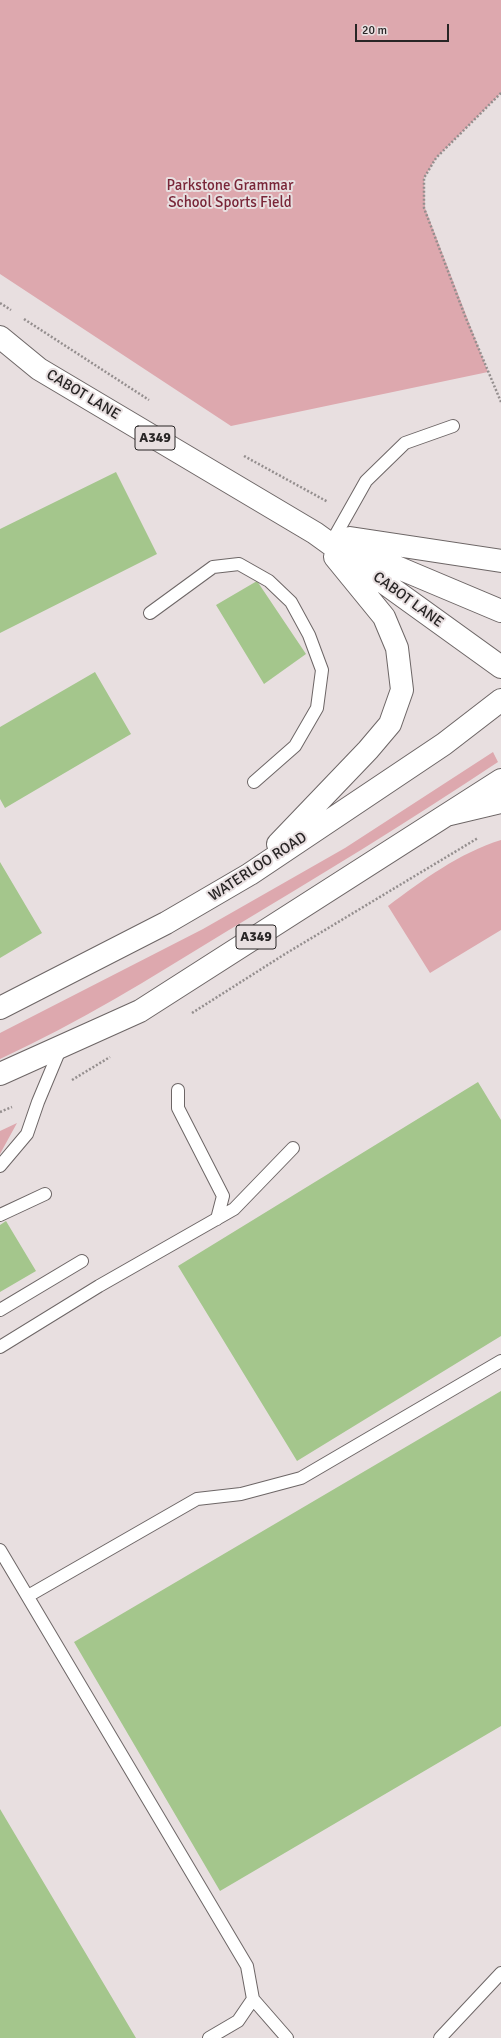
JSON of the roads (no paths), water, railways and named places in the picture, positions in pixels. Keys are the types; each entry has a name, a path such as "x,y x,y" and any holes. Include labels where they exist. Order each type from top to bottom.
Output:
{"main road":[{"name":"CABOT LANE","path":"0,337 39,369 325,535 501,667"},
{"name":"CABOT LANE","path":"325,535 501,611"},
{"name":"A349","path":"325,535 501,561"},
{"name":"A349","path":"250,874 368,750 390,724 402,690 397,648 384,617 325,535"},
{"name":"WATERLOO ROAD","path":"0,1008 166,923 250,874 444,744 501,700"},
{"name":"A349","path":"0,1074 140,1011 501,780"},
{"path":"449,814 501,802"}],"lane":[{"path":"325,535 348,513 366,481 404,443 453,426"},
{"path":"150,613 213,568 239,564 269,581 291,602 309,635 322,670 317,708 295,746 254,782"},
{"path":"0,1166 27,1134 38,1102 62,1046"},
{"path":"178,1090 178,1108 223,1196 216,1219"},
{"path":"0,1347 98,1286 234,1209 293,1148"},
{"path":"0,1215 45,1194"},
{"path":"0,1310 82,1261"},
{"path":"28,1596 197,1499 241,1494 302,1478 501,1361"},
{"path":"0,1550 247,1966 253,1999 287,2038"},
{"path":"440,2038 501,1974"},
{"path":"209,2038 238,2021 253,1999"}],"park label":[{"name":"Parkstone Grammar School Sports Field","path":"230,194"}]}
